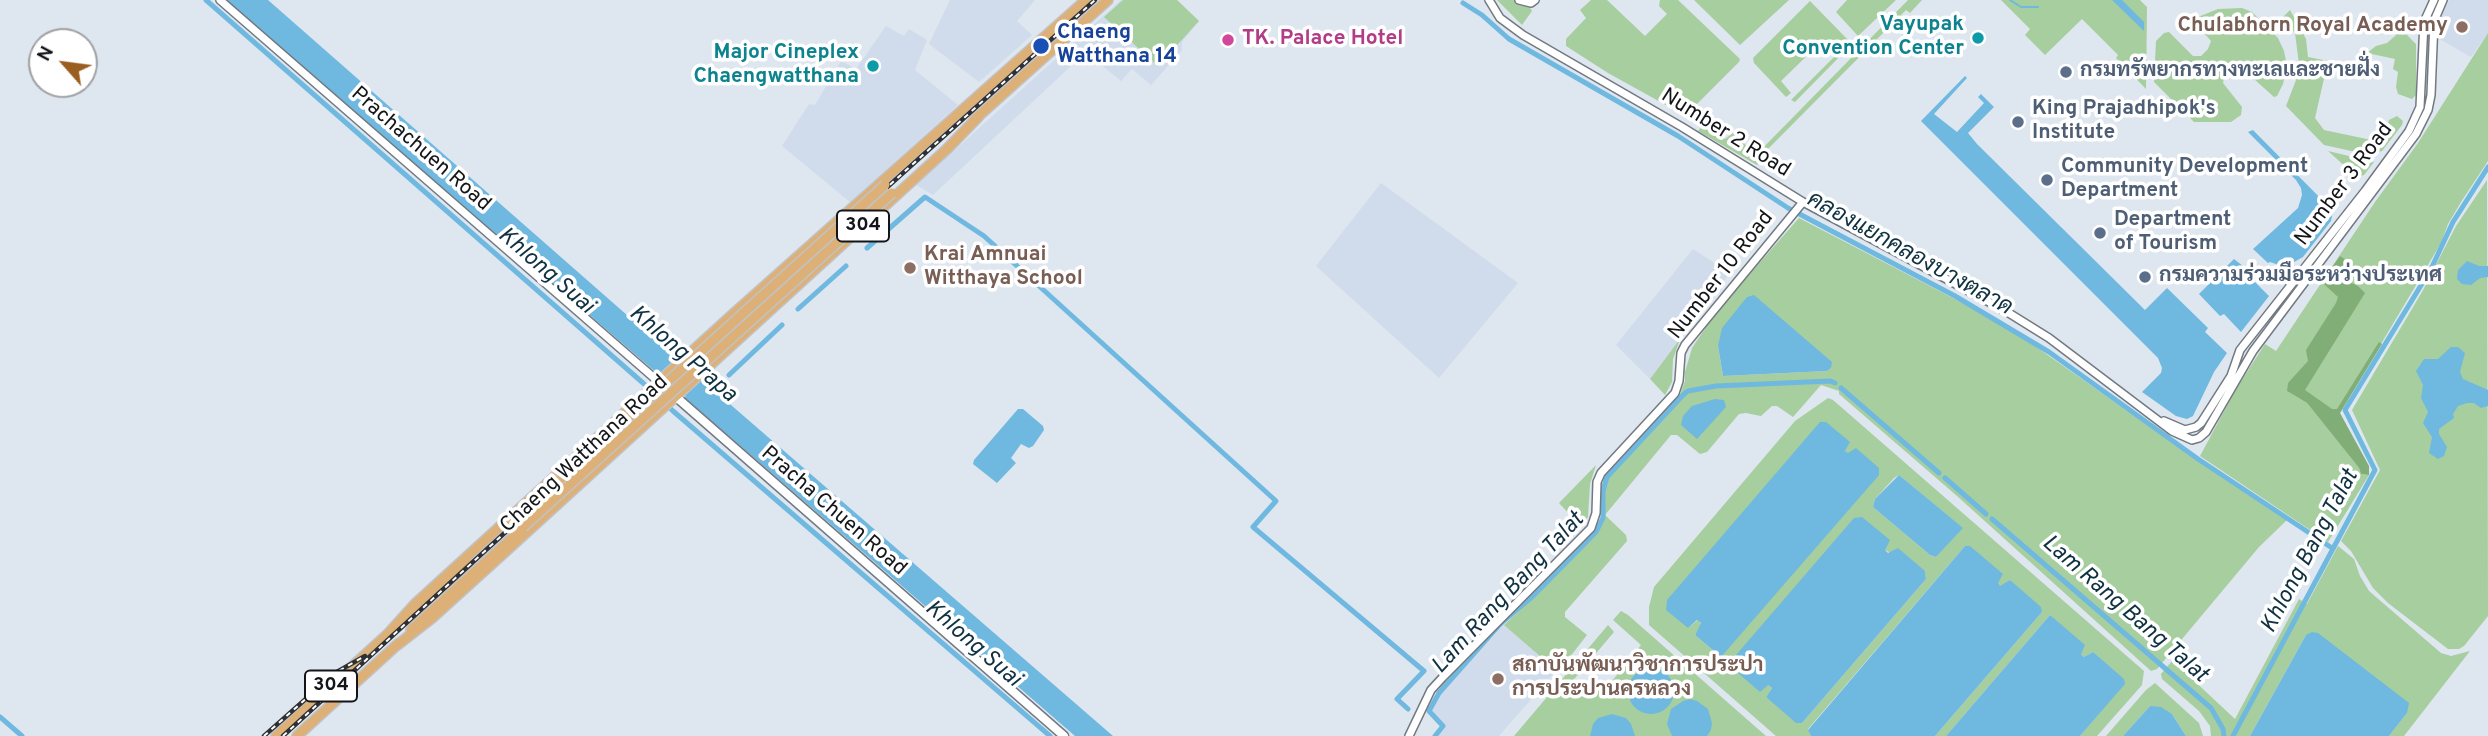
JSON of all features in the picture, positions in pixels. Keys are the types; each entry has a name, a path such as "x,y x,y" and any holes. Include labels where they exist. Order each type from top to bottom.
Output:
{"main road":[{"name":"Chaeng Watthana Road","path":"387,635 415,604 568,464 797,256 1086,0"},
{"name":"Chaeng Watthana Road","path":"397,646 420,620 1108,0"},
{"name":"Chaeng Watthana Road","path":"276,736 387,635 414,614 885,185 961,111"},
{"name":"Chaeng Watthana Road","path":"297,736 567,496 958,139 979,116"},
{"path":"797,256 791,266 794,275 800,278 809,275"},
{"path":"731,316 738,313 747,320 744,333"},
{"name":"Pracha Chuen Road","path":"669,402 1064,736"},
{"path":"607,430 621,445"},
{"path":"568,464 566,476 570,481 583,480"},
{"path":"553,478 558,477 568,484 567,496"}],"street":[{"name":"Prachachuen Road","path":"220,0 653,388"},
{"name":"Number 2 Road","path":"1489,0 1500,18 1523,35 1659,113 1803,202 2004,310 2049,338 2157,418"},
{"path":"1520,0 1531,3 1535,0"},
{"name":"Number 3 Road","path":"2157,418 2185,430 2201,423 2231,376 2240,350 2409,131 2420,107 2424,22 2434,0"},
{"name":"Number 3 Road","path":"2157,418 2183,438 2192,440 2206,432 2253,351 2416,134 2428,110 2434,21 2443,0"},
{"name":"Number 10 Road","path":"1409,736 1432,690 1443,677 1591,528 1596,513 1597,482 1601,473 1675,393 1685,345 1803,202"}],"shaded area":[{"path":"950,0 1035,0 1017,21 1032,35 979,82 929,44"},
{"path":"1121,0 1177,0 1199,21 1182,42 1182,50 1151,85 1132,69 1121,81 1086,52 933,195 916,185"},
{"name":"Chulabhorn Royal Academy","path":"2449,0 2488,0 2488,33 2471,57 2436,37 2437,21"},
{"path":"886,26 904,36 909,29 927,40 915,70 958,105 850,202 782,146 809,104 815,105 841,61 856,69"},
{"path":"1381,183 1518,283 1439,378 1316,266"},
{"path":"1693,249 1730,273 1650,379 1616,345"},
{"name":"สถาบันพัฒนาวิชาการประปา การประปานครหลวง","path":"1501,622 1556,671 1499,736 1434,736 1441,726 1426,712 1441,688"}],"green space":[{"path":"1123,0 1177,0 1199,21 1158,66 1104,17"},
{"path":"1497,0 1513,0 1529,6 1532,11 1522,25"},
{"path":"1591,0 1607,0 1645,36 1667,14 1659,6 1660,0 1678,0 1740,59 1739,62 1691,110 1673,109 1566,46 1566,39 1586,18 1580,10"},
{"path":"1694,0 1789,0 1740,45"},
{"path":"1847,0 1896,0 1858,36 1836,12"},
{"path":"1908,0 1922,0 1910,13 1906,10 1894,22 1765,152 1768,156 1757,165 1698,131 1706,122 1725,139 1733,133 1756,155"},
{"path":"2001,0 2140,0 2147,7 2146,89 2116,58 2118,55 2082,19 2045,55 2025,35 2030,29"},
{"path":"1810,1 1852,44 1795,102 1791,100 1834,57 1820,43 1781,81 1791,93 1786,97 1754,63 1753,58"},
{"path":"2242,8 2252,12 2278,38 2287,66 2283,84 2274,97 2244,70 2232,67 2225,73 2223,83 2242,107 2241,115 2231,122 2194,122 2154,82 2156,41 2169,32 2193,56 2201,56 2211,41 2196,24 2198,17 2218,9"},
{"path":"2290,10 2306,39 2308,57 2328,61 2315,118 2324,130 2376,141 2385,134 2389,120 2397,116 2403,121 2402,125 2382,151 2370,155 2324,145 2286,106 2299,64 2295,33 2283,17"},
{"path":"2402,30 2416,44 2416,95 2412,99 2398,94 2398,72 2393,69 2395,59 2367,53 2376,46 2387,43"},
{"path":"2488,33 2488,161 2448,224 2441,243 2340,413 2287,391 2307,403 2361,474 2369,475 2328,542 2200,456 2236,389 2265,344 2276,351 2375,202 2418,143"},
{"path":"2328,151 2374,162 2364,175 2357,177"},
{"path":"2487,180 2488,616 2464,646 2448,649 2388,603 2373,588 2351,551 2341,541 2380,470 2352,410 2422,292 2456,226"},
{"path":"1799,218 1978,311 2022,337 2287,520 2259,547 2157,669 2151,671 1839,394 1839,391 1821,385 1793,417 1777,406 1772,406 1761,416 1739,414 1707,452 1700,454 1677,435 1671,435 1605,515 1626,535 1627,541 1565,612 1565,617 1587,635 1558,672 1504,625 1542,590 1539,586 1594,534 1602,514 1601,487 1605,475 1678,400 1692,348 1717,311","holes":["1718,346 1831,368 1827,371 1723,376"]},
{"path":"2340,256 2353,265 2345,280 2365,293 2305,390 2332,409 2337,409 2379,342 2382,344 2340,413 2369,466 2369,475 2361,474 2307,403 2287,391 2288,383 2308,361 2306,350 2336,303 2338,297 2323,280"},
{"path":"1680,339 1673,359 1672,382 1665,395 1650,379"},
{"path":"1828,398 1833,400 2144,671 2142,685 2097,736 2080,736 2124,684 2093,652 2084,657 2050,615 1946,736 1935,736 2042,612 2010,580 2001,587 1997,584 1970,546 1965,546 1808,729 1811,736 1776,736 1649,625 1649,607 1654,587 1795,421","holes":["1849,442 1845,451 1848,454 1721,657 1695,635 1701,624 1698,620 1688,628","1899,475 1962,528 1936,557 1930,555 1873,507 1875,499","1885,550 1925,571 1926,579 1802,723 1766,697 1772,688 1768,685"]},
{"path":"1596,465 1590,484 1588,517 1581,527 1559,503"},
{"path":"2338,546 2354,559 2369,591 2441,653 2451,656 2470,651 2404,736 2389,736 2407,713 2306,635 2250,736 2211,736 2210,726 2199,711 2162,679 2161,674 2174,662 2235,719 2299,599 2307,604"},
{"path":"1621,611 1766,736 1514,736 1608,625 1614,632 1570,684 1583,696 1594,685 1608,686 1641,645 1613,620"},
{"path":"2155,683 2199,723 2203,736 2186,736 2172,714 2150,706 2123,736 2106,736 2146,690"}],"water":[{"path":"225,0 268,0 677,359 659,375"},
{"path":"2112,0 2122,0 2144,22 2144,31"},
{"path":"1965,76 1967,78 1934,114 1957,132 1984,103 1978,97 1981,94 1994,107 1968,133 1977,144 2145,310 2167,288 2208,328 2205,332 2227,353 2214,372 2193,416 2187,419 2176,416 2142,392 2161,373 2158,358 1921,121"},
{"path":"2253,130 2333,211 2331,221 2303,257 2285,267 2268,263 2253,249 2298,208 2301,188 2248,132"},
{"path":"2234,259 2257,277 2254,281 2269,296 2241,332 2224,314 2220,316 2199,294"},
{"path":"2467,261 2488,266 2488,277 2480,278 2471,285 2462,284 2457,279 2458,270"},
{"path":"1754,295 1832,362 1831,368 1827,371 1723,376 1718,346 1722,328 1747,297"},
{"path":"2451,347 2458,347 2465,353 2460,372 2463,379 2488,390 2488,406 2481,408 2474,403 2467,403 2458,406 2453,414 2454,418 2439,429 2447,447 2444,456 2438,459 2429,453 2432,437 2423,423 2428,412 2421,398 2423,385 2416,371 2424,359 2438,359"},
{"path":"701,379 1113,736 1075,736 685,398 686,393"},
{"path":"1715,399 1724,400 1726,407 1697,439 1681,425 1683,416 1692,406"},
{"path":"1018,409 1023,409 1043,426 1044,430 1033,446 1029,448 1021,444 1011,458 1016,463 997,483 973,464 974,460"},
{"path":"1820,422 1826,422 1850,442 1845,451 1848,453 1856,448 1879,468 1879,475 1721,657 1695,635 1701,623 1697,620 1688,628 1666,610 1667,600"},
{"path":"1899,475 1963,528 1936,557 1930,555 1873,507 1875,499"},
{"path":"1862,517 1890,540 1885,550 1888,553 1898,548 1925,571 1926,579 1802,723 1796,723 1766,697 1772,688 1768,685 1760,692 1730,666 1730,662 1854,518"},
{"path":"1965,546 1970,546 2003,574 1998,583 2000,586 2010,580 2041,607 2042,612 1935,736 1811,736 1808,730"},
{"path":"2050,615 2085,645 2081,654 2084,657 2093,652 2124,679 2125,684 2080,736 1946,736"},
{"path":"2318,633 2409,703 2407,713 2389,736 2250,736 2306,635"},
{"path":"1651,668 1667,675 1674,691 1667,707 1651,714 1635,707 1628,691 1635,675"},
{"path":"1690,699 1708,709 1711,730 1707,736 1672,736 1667,724 1671,709"},
{"path":"2150,706 2161,707 2172,714 2186,736 2123,736"},
{"path":"1612,714 1626,718 1635,736 1590,736 1593,724 1598,718"}],"waterway":[{"name":"Khlong Suai","path":"206,0 673,411 1050,736"},
{"path":"2010,0 2021,7 2038,7"},
{"name":"คลองแยกคลองบางตลาด","path":"1463,3 1482,15 1509,39 1678,136 1788,208 1955,296 2049,352 2198,459 2332,548"},
{"name":"Khlong Bang Talat","path":"2233,736 2375,470 2345,410 2431,269 2453,222 2488,167"},
{"path":"867,248 925,197 984,236 1276,501 1253,527 1424,671 1397,699 1408,709"},
{"path":"798,309 846,266"},
{"name":"Khlong Prapa","path":"729,375 782,325"},
{"name":"Lam Rang Bang Talat","path":"1435,736 1443,726 1429,711 1439,693 1500,624 1533,596 1596,532 1603,518 1603,491 1607,477 1684,394 1716,386 1830,381 1835,383"},
{"name":"Lam Rang Bang Talat","path":"1841,388 1939,473"},
{"name":"Lam Rang Bang Talat","path":"1945,478 1986,514"},
{"name":"Lam Rang Bang Talat","path":"1992,519 2211,708 2224,736"},
{"path":"0,717 22,736"}],"railway":[{"path":"283,736 581,463 1095,0"},
{"path":"264,736 335,673 365,656"}],"place":[{"name":"Chulabhorn Royal Academy","path":"2462,27"},
{"name":"Vayupak Convention Center","path":"1978,38"},
{"name":"TK. Palace Hotel","path":"1228,40"},
{"name":"Chaeng Watthana 14","path":"1041,46"},
{"name":"Major Cineplex Chaengwatthana","path":"873,66"},
{"name":"กรมทรัพยากรทางทะเลและชายฝั่ง","path":"2066,72"},
{"name":"King Prajadhipok's Institute","path":"2018,122"},
{"name":"Community Development Department","path":"2047,180"},
{"name":"Department of Tourism","path":"2100,233"},
{"name":"Krai Amnuai Witthaya School","path":"910,268"},
{"name":"กรมความร่วมมือระหว่างประเทศ","path":"2145,277"},
{"name":"สถาบันพัฒนาวิชาการประปา การประปานครหลวง","path":"1498,679"}]}
